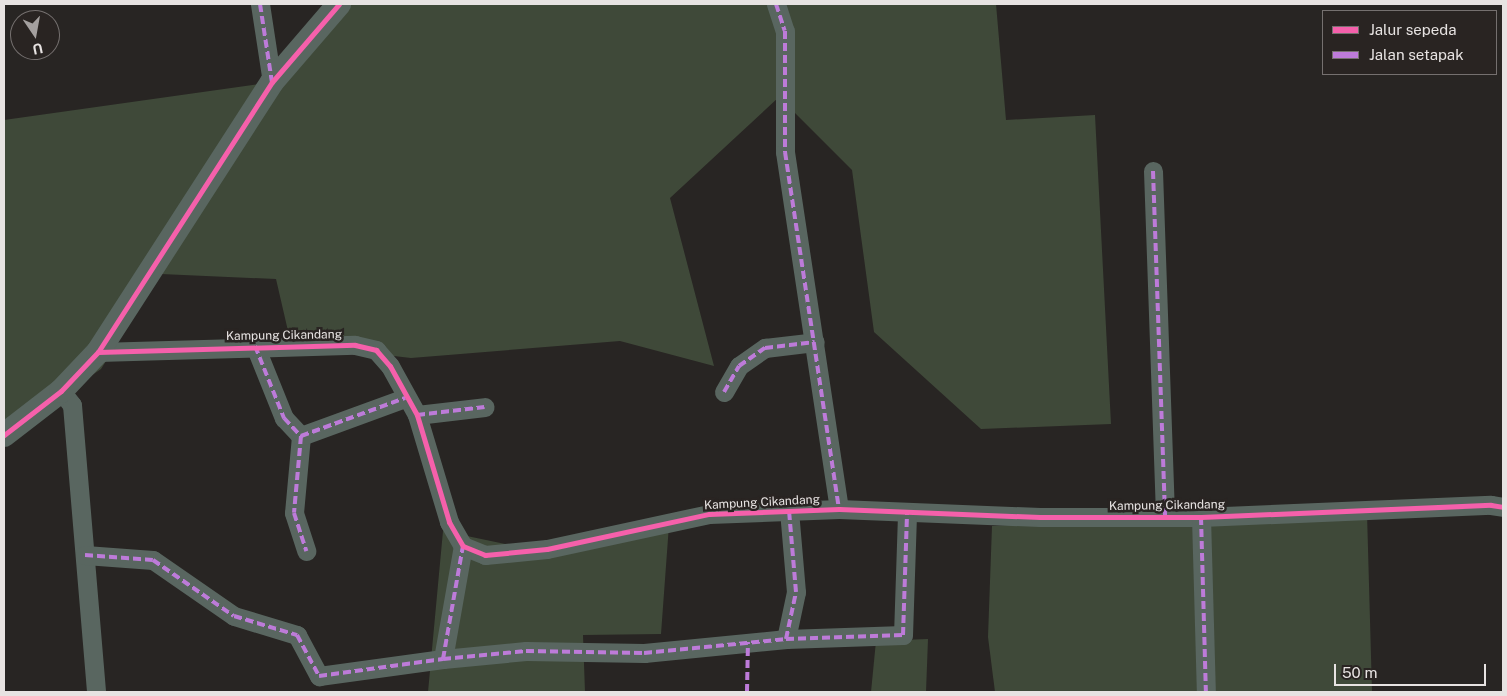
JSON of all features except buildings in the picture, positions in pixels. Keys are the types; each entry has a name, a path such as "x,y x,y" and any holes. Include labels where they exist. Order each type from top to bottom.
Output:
{"street":[{"path":"260,4 272,82"},
{"path":"4,434 61,391 98,352 272,82 339,4"},
{"path":"776,4 785,30 785,152 839,509"},
{"path":"1153,170 1165,516"},
{"path":"724,392 739,366 765,348 815,342"},
{"name":"Kampung Cikandang","path":"98,352 255,346 354,345 376,350 390,366 405,398 417,416 449,522 464,546 485,555 529,551 709,514 839,509 1040,517 1200,516 1490,505 1503,507"},
{"path":"255,346 284,418 301,436 294,513 306,551"},
{"path":"61,391 72,406 96,692"},
{"path":"301,436 405,398"},
{"path":"417,416 485,407"},
{"path":"786,639 796,592 789,511"},
{"path":"85,555 153,560 234,616 297,635 319,676 443,659 526,651 644,653 786,639 903,635 907,513"},
{"path":"1200,516 1206,692"},
{"path":"443,659 464,546"}],"green space":[{"path":"347,4 996,4 1006,120 1095,115 1111,424 981,429 874,332 852,170 779,97 670,198 714,366 620,341 411,358 291,344 276,279 161,274 101,369 4,436 4,120 281,81"},
{"path":"1367,513 1372,692 995,692 988,637 992,526"},
{"path":"669,525 661,634 583,635 585,692 428,692 443,531 557,555"},
{"path":"928,639 926,692 871,692 876,641"}],"marked path":[{"path":"260,4 272,82"},
{"path":"776,4 785,31 785,152 839,509"},
{"path":"1153,171 1165,516"},
{"path":"724,392 739,366 765,348 815,342"},
{"path":"255,346 284,418 301,436 294,513 306,551"},
{"path":"301,436 405,398"},
{"path":"417,415 485,407"},
{"path":"786,639 796,592 789,511"},
{"path":"443,659 526,651 644,653 786,639 903,635 907,513"},
{"path":"1201,517 1206,692"},
{"path":"85,555 153,560 234,616 297,635 319,676 443,659 463,546"},
{"path":"747,692 748,642"}],"cycle path":[{"path":"4,435 61,391 98,352 272,82 339,4"},
{"path":"98,352 355,345 376,350 390,366 417,415 449,522 463,546 485,555 547,549 709,514 839,509 1040,517 1201,517 1491,505 1503,507"}]}
